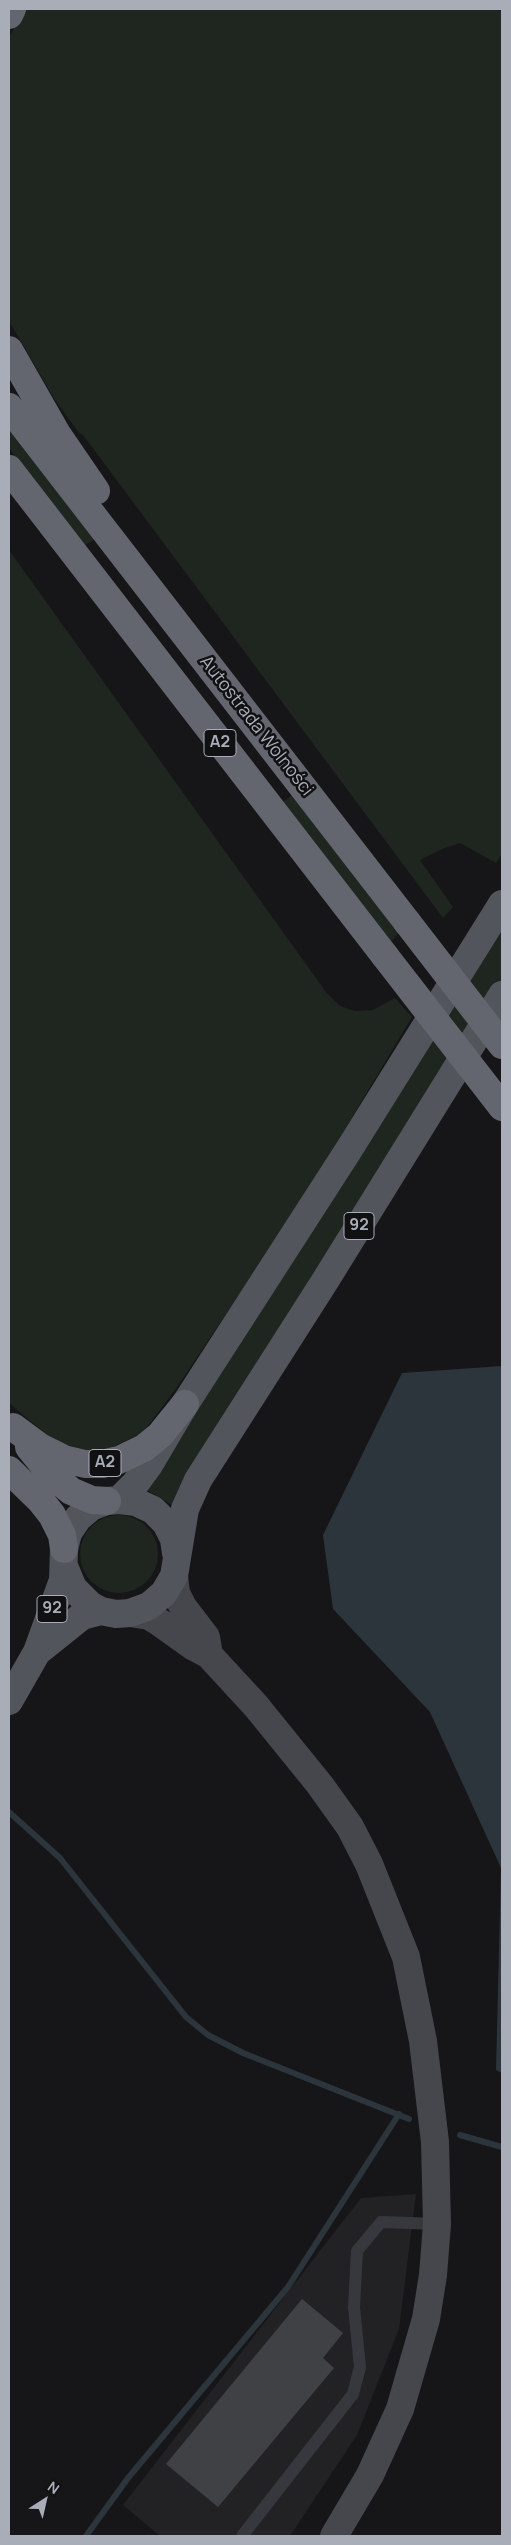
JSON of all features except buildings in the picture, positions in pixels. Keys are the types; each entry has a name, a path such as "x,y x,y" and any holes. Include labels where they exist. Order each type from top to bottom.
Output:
{"highway":[{"path":"9,15 12,9"},
{"name":"A2","path":"9,350 57,434 95,490 150,561 173,617"},
{"name":"Autostrada Wolności","path":"9,406 502,1045"},
{"name":"A2","path":"9,469 502,1107"},
{"name":"A2","path":"11,1425 40,1447 64,1459 85,1464 102,1464 119,1460 144,1448 160,1435 185,1404"},
{"name":"A2","path":"11,1425 63,1485 84,1497 113,1501"},
{"path":"9,1470 41,1501 52,1515 62,1535 64,1557"}],"main road":[{"name":"92","path":"9,1701 37,1652 60,1590 68,1532 78,1518 91,1507 113,1501 135,1484 149,1465 185,1404 348,1151 502,904"},
{"name":"92","path":"64,1557 67,1578 77,1593 90,1605 101,1610 116,1614 130,1613 149,1606 164,1593 175,1566 185,1508 198,1480 325,1281 502,995"},
{"path":"113,1501 136,1502 153,1510 166,1523 174,1539 175,1566"},
{"name":"92","path":"37,1652 82,1616 101,1610"}],"street":[{"path":"175,1566 176,1593 183,1607 206,1636 208,1655"},
{"path":"130,1613 154,1619 208,1655 256,1706 320,1785 350,1827 369,1864 390,1911 406,1957 429,2080 435,2142 437,2224 434,2274 426,2319 400,2409 370,2475 334,2536"}],"lane":[{"path":"242,2536 353,2394 360,2367 354,2307 357,2251 381,2222 437,2224"}],"shaded area":[{"path":"24,9 502,9 502,854 496,863 460,843 442,849 420,860 453,907 443,918 55,400 9,321 9,38"},
{"path":"9,428 95,539 84,546 9,448"},
{"path":"9,550 326,992 340,1006 355,1011 373,1010 395,998 412,1017 302,1201 175,1390 147,1427 136,1436 108,1449 91,1451 62,1444 46,1434 9,1403"},
{"path":"292,795 398,933 391,942 283,802"},
{"path":"502,922 502,982 172,1505 142,1487"},
{"path":"502,1366 502,2073 496,2070 501,1868 430,1712 333,1609 323,1535 402,1373"},
{"path":"119,1515 134,1518 151,1532 155,1539 158,1554 155,1569 141,1586 134,1590 119,1593 104,1590 87,1576 83,1569 80,1554 83,1539 97,1522 104,1518"},
{"path":"416,2194 399,2329 357,2435 290,2536 160,2536 123,2505 361,2198"}],"waterway":[{"path":"9,1812 60,1858 186,2017 208,2035 243,2053 409,2119"},
{"path":"86,2536 128,2478 288,2287 399,2114"},
{"path":"460,2135 502,2147"}]}
